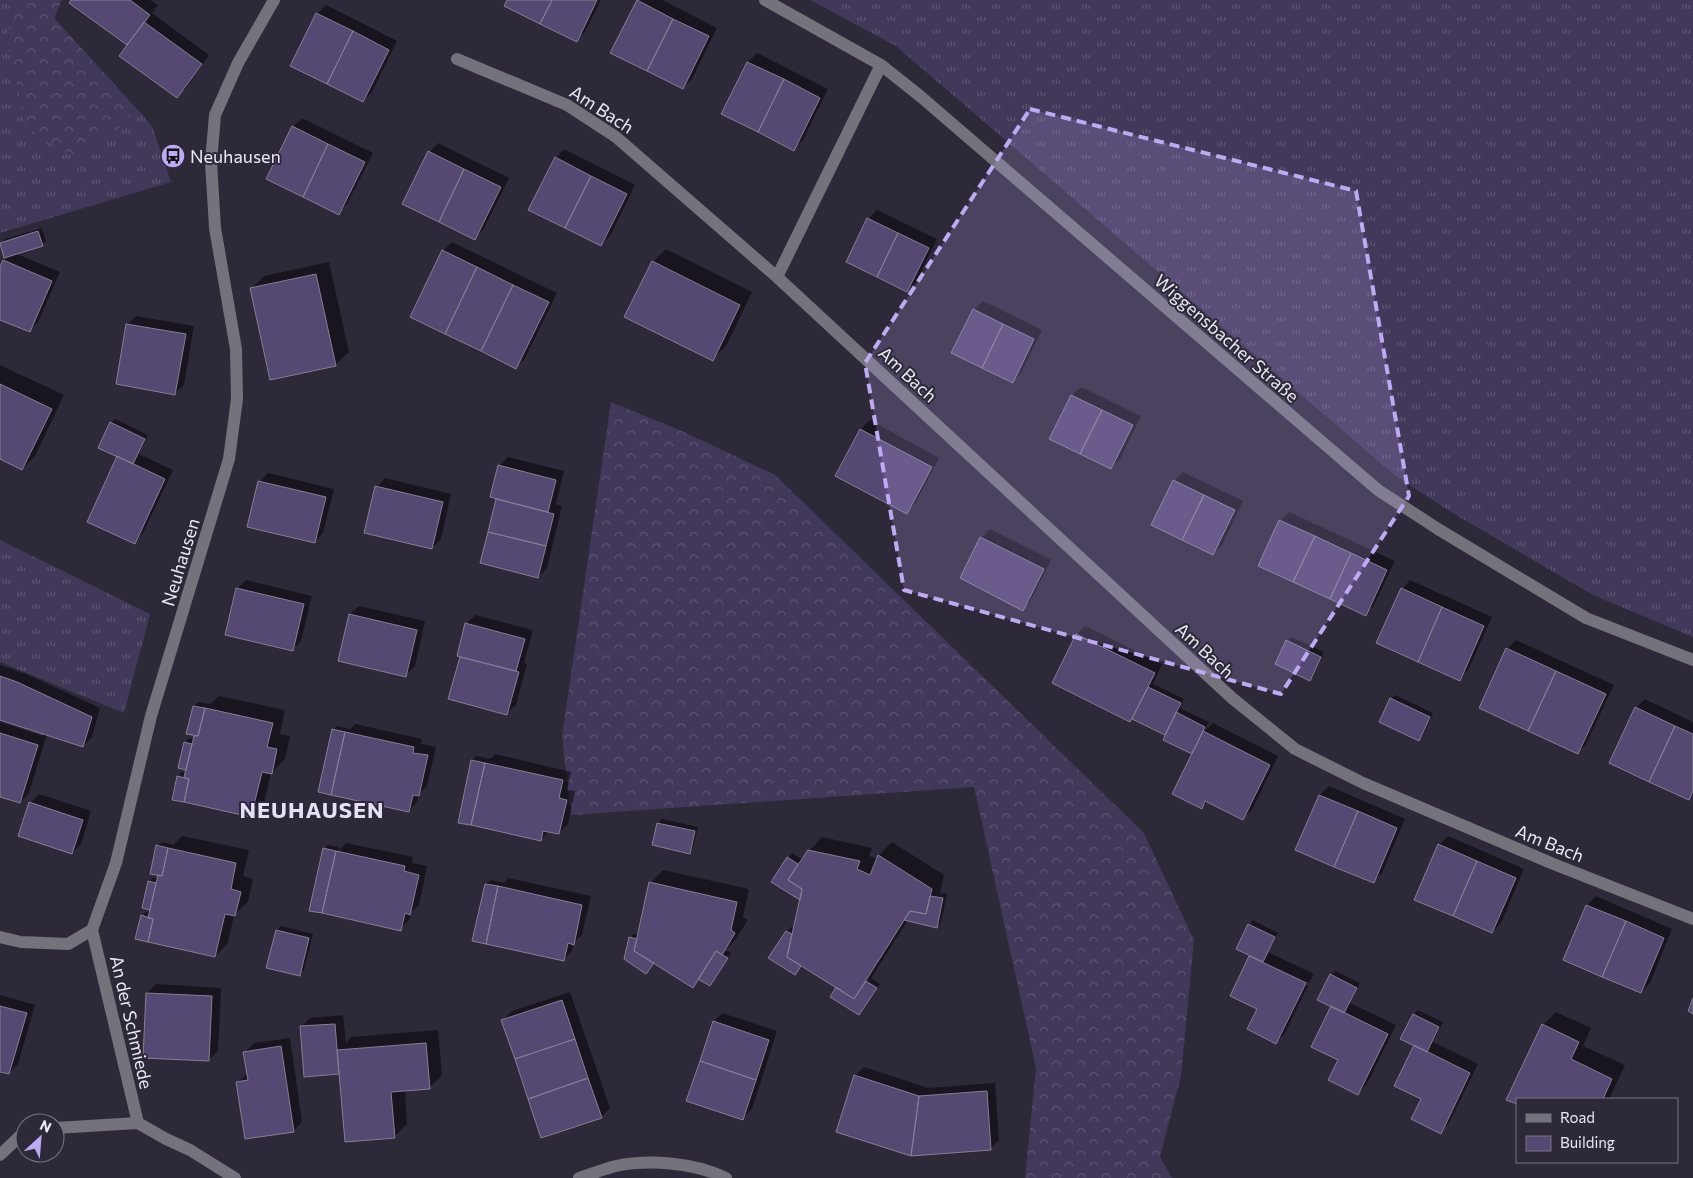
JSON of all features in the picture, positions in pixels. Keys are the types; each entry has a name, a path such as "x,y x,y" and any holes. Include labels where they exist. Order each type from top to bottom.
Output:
{"street":[{"name":"Neuhausen","path":"92,930 116,862 151,716 229,459 237,399 236,348 215,228 211,162 213,134 215,116 238,63 274,0"},
{"name":"Wiggensbacher Straße","path":"766,0 881,65 920,96 1378,490 1438,529 1586,618 1693,660"},
{"name":"Am Bach","path":"456,59 567,104 616,137 778,277 1232,698 1295,749 1364,783 1550,863 1693,919"},
{"path":"778,277 881,65"},
{"path":"0,937 21,942 68,944 92,930"},
{"name":"An der Schmiede","path":"92,930 138,1123"},
{"path":"65,1127 138,1123 166,1140 190,1150 235,1178"},
{"path":"0,1155 15,1140"},
{"path":"579,1178 616,1166 664,1162 715,1172 726,1178"}],"highlighted area":[{"path":"1030,109 1356,191 1409,496 1281,694 904,590 865,363"}],"green space":[{"path":"0,0 11,0 8,43 113,134 137,109 152,126 171,182 0,233"},
{"path":"11,0 62,0 54,18 137,109 113,134 70,155 26,127 8,43"},
{"path":"810,0 1693,0 1693,637 1593,595 1451,512 1393,474 896,46"},
{"path":"611,402 684,432 775,475 1144,833 1194,940 1181,1076 1160,1157 1172,1178 1025,1178 1036,1068 974,787 571,815 562,736"},
{"path":"0,540 150,614 124,713 0,662"}],"building":[{"path":"71,0 130,0 150,15 127,45 69,3"},
{"path":"507,0 552,0 540,24 504,6"},
{"path":"552,0 597,0 577,42 540,24"},
{"path":"637,0 673,19 647,71 610,53"},
{"path":"316,13 353,31 327,84 290,66"},
{"path":"673,19 709,36 683,89 647,71"},
{"path":"144,22 202,64 177,98 119,56"},
{"path":"353,31 389,50 363,102 327,84"},
{"path":"747,62 784,79 758,132 721,114"},
{"path":"784,79 820,98 794,151 758,132"},
{"path":"292,126 328,144 303,197 266,179"},
{"path":"328,144 365,162 339,215 303,197"},
{"path":"428,151 464,169 439,222 402,204"},
{"path":"555,157 591,176 565,228 528,210"},
{"path":"464,169 501,187 475,240 439,222"},
{"path":"591,176 627,194 601,246 565,228"},
{"path":"867,218 898,233 877,277 846,262"},
{"path":"38,231 43,246 4,258 0,243"},
{"path":"898,233 929,248 907,292 877,277"},
{"path":"442,250 477,267 445,334 410,317"},
{"path":"3,260 52,281 30,332 0,320 0,267"},
{"path":"652,261 740,305 713,361 624,317"},
{"path":"477,267 513,285 481,351 445,334"},
{"path":"316,274 336,366 270,380 250,288"},
{"path":"513,285 549,302 516,369 481,351"},
{"path":"973,309 1003,324 982,368 951,353"},
{"path":"126,324 186,334 175,395 116,384"},
{"path":"1003,324 1034,339 1013,383 982,368"},
{"path":"0,384 52,409 22,470 0,459"},
{"path":"1071,395 1102,410 1080,454 1049,439"},
{"path":"1102,410 1133,425 1111,469 1080,454"},
{"path":"110,422 145,439 133,464 98,448"},
{"path":"860,429 932,467 907,514 835,476"},
{"path":"117,456 165,479 135,544 87,522"},
{"path":"498,465 556,480 548,512 490,497"},
{"path":"1173,480 1204,495 1182,540 1151,525"},
{"path":"258,481 326,497 315,543 247,527"},
{"path":"375,486 443,502 432,549 364,533"},
{"path":"1204,495 1235,510 1213,555 1182,540"},
{"path":"496,499 554,514 546,546 488,532"},
{"path":"1279,520 1315,536 1293,582 1258,566"},
{"path":"488,532 546,546 538,578 480,563"},
{"path":"1315,536 1351,553 1330,599 1293,582"},
{"path":"980,537 1044,569 1023,611 960,578"},
{"path":"1351,553 1387,570 1366,616 1330,599"},
{"path":"236,588 304,604 293,651 225,635"},
{"path":"1401,588 1442,607 1418,662 1376,643"},
{"path":"1442,607 1484,626 1460,681 1418,662"},
{"path":"349,614 417,630 406,677 338,661"},
{"path":"465,623 525,639 516,671 457,656"},
{"path":"1076,634 1155,673 1130,722 1052,683"},
{"path":"1286,640 1321,657 1310,681 1275,664"},
{"path":"1506,648 1556,671 1528,731 1479,708"},
{"path":"460,657 519,672 507,715 448,699"},
{"path":"1556,671 1606,694 1578,754 1528,731"},
{"path":"0,676 92,717 83,747 0,720"},
{"path":"1148,687 1181,703 1165,735 1132,719"},
{"path":"1390,698 1430,717 1419,741 1379,722"},
{"path":"193,706 205,708 198,736 186,734"},
{"path":"1635,707 1675,726 1649,782 1609,763"},
{"path":"205,708 273,723 267,747 277,749 272,774 262,772 251,817 184,802 189,779 184,777 194,736 198,736"},
{"path":"1176,712 1205,727 1192,754 1163,740"},
{"path":"1675,726 1693,734 1693,791 1689,800 1649,782"},
{"path":"332,729 345,732 331,795 318,792"},
{"path":"1203,731 1270,765 1243,820 1205,801 1202,809 1172,794"},
{"path":"345,732 414,747 413,753 428,755 419,796 413,795 409,812 331,795"},
{"path":"0,733 38,745 20,803 0,797"},
{"path":"184,742 192,744 186,770 178,768"},
{"path":"471,760 485,763 471,825 458,823"},
{"path":"485,763 563,780 559,798 567,800 559,834 543,831 541,841 471,825"},
{"path":"177,776 189,779 184,802 172,800"},
{"path":"1319,795 1358,811 1334,867 1295,850"},
{"path":"29,802 83,820 72,854 18,836"},
{"path":"1358,811 1397,828 1374,883 1334,867"},
{"path":"657,823 695,831 690,854 652,845"},
{"path":"1438,844 1477,861 1453,916 1414,900"},
{"path":"156,845 168,848 162,876 150,874"},
{"path":"168,848 236,863 231,889 241,892 235,916 225,914 215,957 148,942 153,919 148,918 158,875 162,876"},
{"path":"323,848 336,851 322,913 309,911"},
{"path":"808,850 860,861 857,869 870,875 878,855 932,889 926,914 910,911 854,999 787,957 802,889 788,880"},
{"path":"336,851 405,866 404,871 419,875 410,915 405,913 401,931 322,913"},
{"path":"787,857 798,864 788,880 802,889 800,900 771,882"},
{"path":"1477,861 1516,878 1492,933 1453,916"},
{"path":"148,881 156,883 150,910 142,908"},
{"path":"649,882 737,902 731,930 735,933 722,955 716,951 693,988 634,951"},
{"path":"485,884 498,886 486,944 472,941"},
{"path":"498,886 582,905 574,945 568,943 564,961 486,944"},
{"path":"930,896 943,898 937,928 904,920 910,911 926,914"},
{"path":"1586,905 1626,921 1602,977 1563,960"},
{"path":"141,915 153,919 148,942 135,939"},
{"path":"1626,921 1664,938 1641,993 1602,977"},
{"path":"1248,924 1275,937 1263,962 1236,949"},
{"path":"276,930 309,938 300,976 266,968"},
{"path":"786,931 792,934 787,957 801,966 795,975 768,958"},
{"path":"629,937 637,939 634,951 654,963 646,974 624,959"},
{"path":"716,951 728,958 710,986 698,979"},
{"path":"1249,956 1306,983 1276,1044 1247,1029 1257,1009 1230,996"},
{"path":"1330,974 1357,988 1344,1013 1317,1000"},
{"path":"866,981 877,988 859,1015 830,997 836,987 854,999"},
{"path":"146,993 212,996 209,1061 143,1058"},
{"path":"1693,998 1693,1014 1688,1011"},
{"path":"562,1000 575,1039 515,1059 501,1020"},
{"path":"0,1006 27,1013 9,1074 0,1072"},
{"path":"1331,1006 1388,1034 1358,1095 1328,1080 1338,1060 1311,1047"},
{"path":"1413,1014 1439,1027 1427,1052 1400,1039"},
{"path":"713,1021 769,1040 756,1080 700,1061"},
{"path":"335,1024 339,1074 304,1077 300,1026"},
{"path":"1542,1024 1579,1042 1571,1059 1612,1079 1603,1098 1516,1098 1516,1104 1506,1100"},
{"path":"575,1039 588,1078 528,1099 515,1059"},
{"path":"426,1043 430,1089 391,1092 395,1138 345,1142 337,1050"},
{"path":"1414,1045 1470,1073 1441,1134 1411,1119 1421,1099 1394,1086"},
{"path":"281,1046 294,1132 245,1139 236,1082 248,1080 243,1052"},
{"path":"700,1061 756,1080 743,1120 686,1101"},
{"path":"854,1075 919,1096 911,1156 836,1132"},
{"path":"588,1078 602,1118 541,1138 528,1099"},
{"path":"987,1091 991,1150 911,1156 919,1096"}],"place":[{"name":"Neuhausen","path":"173,156"}],"district":[{"name":"NEUHAUSEN","path":"312,809"}]}
